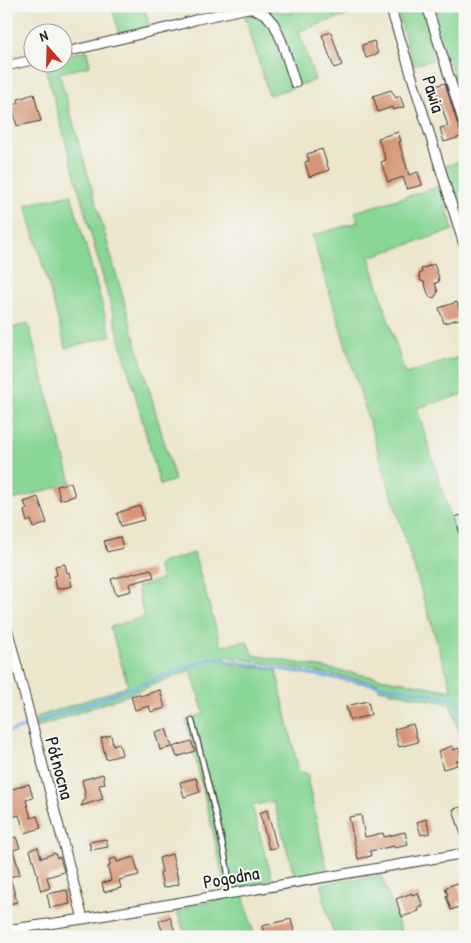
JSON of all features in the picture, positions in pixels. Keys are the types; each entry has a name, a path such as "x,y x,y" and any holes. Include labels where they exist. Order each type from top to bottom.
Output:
{"street":[{"name":"Pawia","path":"390,6 465,248"},
{"path":"427,6 465,127"},
{"path":"72,50 248,8 259,11 274,24 296,83"},
{"path":"6,66 22,62"},
{"name":"Północna","path":"6,624 83,919"},
{"name":"Pogodna","path":"6,930 83,919 460,854"}],"lane":[{"path":"192,722 198,740 220,836 229,883 229,894"}],"green space":[{"path":"112,6 144,6 150,28 119,33"},
{"path":"290,6 375,6 299,31 315,80 298,86 280,27 261,7 292,14"},
{"path":"418,6 465,6 465,118 448,56 413,65 398,13"},
{"path":"244,13 259,18 271,27 292,88 269,95"},
{"path":"87,50 90,66 72,70 72,54"},
{"path":"47,72 63,72 59,73 175,480 160,485"},
{"path":"465,160 465,216 460,218 445,166"},
{"path":"441,186 453,230 369,257 405,374 465,355 465,394 417,408 465,565 465,749 450,704 379,689 378,683 225,656 226,663 276,670 299,772 308,774 308,782 328,873 295,877 273,801 252,806 273,882 242,888 255,937 186,937 176,909 227,898 186,720 204,714 191,670 36,728 35,719 128,685 110,627 144,617 137,587 162,579 157,564 194,553 221,646 247,641 253,655 452,691 312,236 358,222 355,212"},
{"path":"71,194 111,336 66,348 26,205"},
{"path":"28,323 71,483 6,502 6,330"},
{"path":"381,875 403,937 335,937 322,897 325,895 321,884"}],"building":[{"path":"331,32 342,65 334,68 322,35"},
{"path":"374,41 378,54 366,58 362,45"},
{"path":"445,83 459,129 464,136 444,142 440,128 448,126 435,86"},
{"path":"391,90 396,98 400,96 404,107 393,110 392,107 378,112 373,96"},
{"path":"34,94 41,121 17,126 12,105 19,103 18,99"},
{"path":"398,132 401,141 399,142 409,175 418,172 422,185 407,189 403,177 388,182 381,162 386,160 378,138"},
{"path":"322,149 329,170 309,177 305,162 309,161 307,154"},
{"path":"434,264 439,282 435,283 438,292 434,298 429,296 419,274 422,273 421,269"},
{"path":"457,302 462,318 444,323 439,308"},
{"path":"71,483 75,496 60,500 57,486"},
{"path":"38,497 47,523 33,528 31,520 27,522 24,511 27,509 24,502"},
{"path":"140,506 144,520 121,526 117,513"},
{"path":"465,514 465,543 463,543 455,517"},
{"path":"120,537 123,548 107,552 104,541"},
{"path":"65,564 72,586 57,589 54,576 57,575 55,566"},
{"path":"151,569 154,577 129,584 131,591 116,595 111,579"},
{"path":"160,690 165,708 151,712 149,706 135,710 131,696 139,694 140,696"},
{"path":"368,701 371,715 350,720 346,706"},
{"path":"413,724 418,742 399,747 394,729"},
{"path":"166,729 172,747 160,750 155,732"},
{"path":"111,735 113,745 119,743 122,755 106,759 101,738"},
{"path":"191,741 195,751 177,757 173,747"},
{"path":"452,746 454,750 459,748 462,760 456,761 457,765 443,769 438,751"},
{"path":"103,774 105,784 99,785 103,799 81,806 85,798 82,780"},
{"path":"196,778 200,792 184,797 180,782"},
{"path":"29,784 33,798 26,800 31,818 37,816 41,828 25,833 19,815 6,819 6,791"},
{"path":"465,806 465,842 463,842 453,809"},
{"path":"267,810 277,848 269,849 259,813"},
{"path":"361,815 365,837 383,833 384,837 405,832 408,845 370,851 371,856 358,859 349,817"},
{"path":"426,819 430,833 421,835 417,822"},
{"path":"8,835 9,839 16,837 20,848 13,850 20,874 10,877 17,902 9,904 6,896 6,836"},
{"path":"106,839 108,847 91,850 89,842"},
{"path":"38,847 41,858 55,853 57,858 60,857 64,872 47,877 50,888 41,891 30,850"},
{"path":"172,854 179,884 163,888 159,858"},
{"path":"134,857 139,875 119,880 121,888 104,892 102,883 111,881 108,867 110,866 109,860 116,858 117,862"},
{"path":"457,883 463,900 458,902 459,907 451,910 445,888"},
{"path":"67,890 70,904 50,908 47,894"},
{"path":"412,893 412,895 418,893 423,907 418,908 419,911 402,917 396,899"},
{"path":"170,917 177,937 164,937 159,921"},
{"path":"291,919 295,935 289,937 265,937 262,926"}],"waterway":[{"path":"38,722 212,658 457,700 465,723"},
{"path":"6,733 27,726"}]}
